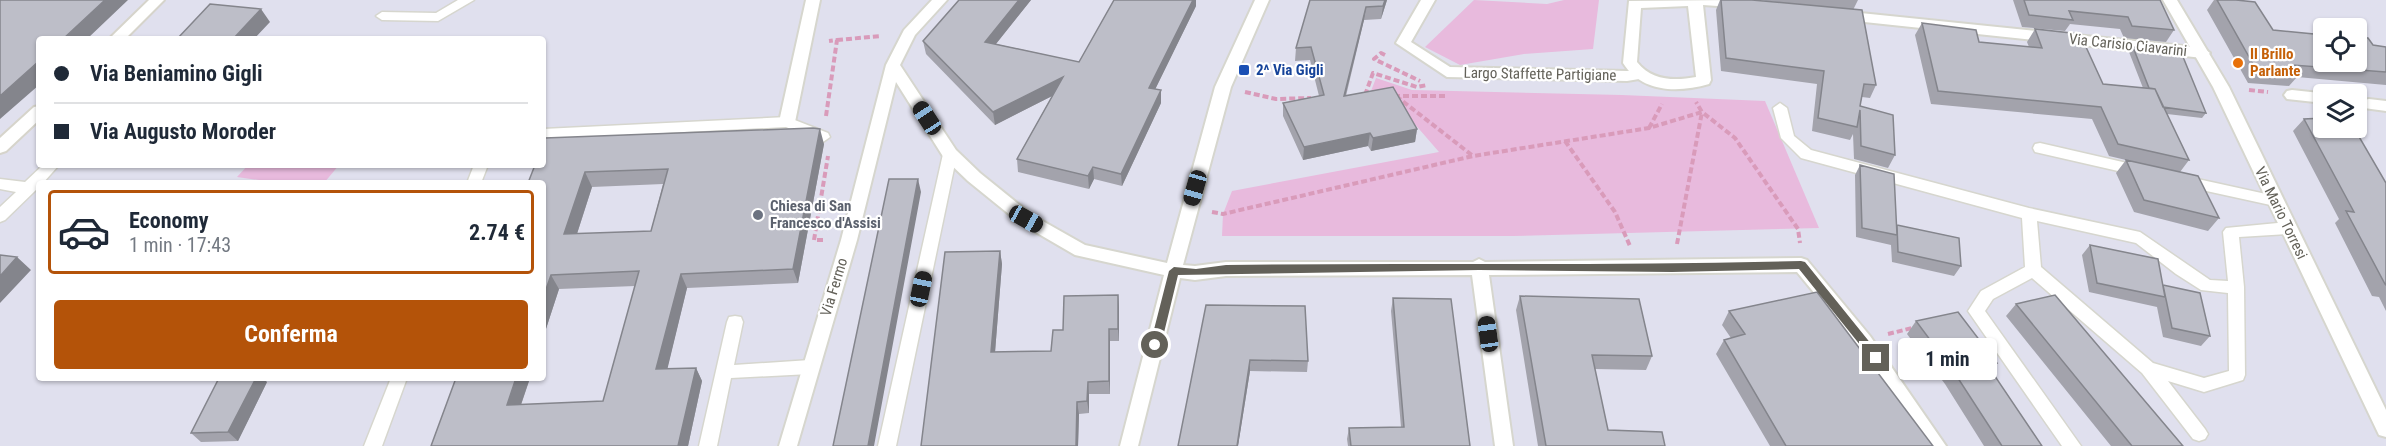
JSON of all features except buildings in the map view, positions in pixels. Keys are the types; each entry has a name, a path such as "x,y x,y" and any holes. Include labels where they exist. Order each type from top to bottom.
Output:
{"street":[{"path":"119,36 157,0"},
{"path":"787,122 813,0"},
{"name":"Via Fermo","path":"788,446 849,240 893,65 909,33 940,0"},
{"path":"1129,446 1189,208 1224,87 1262,0"},
{"name":"Largo Staffette Partigiane","path":"1428,0 1403,43 1436,74 1459,72 1640,74 1665,84 1695,83 1704,80 1695,0"},
{"path":"1640,74 1630,63 1634,4 1695,0 1753,7"},
{"name":"Via Mario Torresi","path":"2170,0 2221,87 2386,429"},
{"name":"Via Carisio Ciavarini","path":"1824,14 2203,53"},
{"path":"893,65 950,154 974,177 1026,219 1081,250 1174,271 1196,273 1226,269 1672,268 1801,265 1864,341 1937,446"},
{"path":"2292,95 2313,98"},
{"path":"2369,104 2386,106"},
{"path":"0,147 36,114"},
{"path":"1479,267 1504,446"}],"lane":[{"path":"382,16 438,17 468,0"},
{"path":"1780,108 1788,138 1806,154 2029,214 2140,238 2173,265 2207,286 2235,287"},
{"path":"546,134 787,122 823,137"},
{"path":"2040,148 2152,173"},
{"path":"887,446 950,154"},
{"path":"36,180 49,168"},
{"path":"2174,178 2275,201"},
{"path":"0,216 36,180"},
{"path":"0,184 28,188"},
{"path":"2029,214 2034,270 2148,369 2199,434"},
{"path":"2148,369 2204,385 2237,375 2231,232 2288,228"},
{"path":"2034,270 1987,295 1976,311 2072,446"},
{"path":"708,446 735,322"},
{"path":"724,372 810,367"},
{"path":"373,446 398,381"}],"path":[{"path":"804,42 909,33"},
{"path":"837,40 823,137 830,142 814,240 849,240"},
{"path":"1365,95 1372,73 1417,87 1428,86 1374,59 1381,53 1391,58"},
{"path":"1224,87 1276,99 1320,98"},
{"path":"2221,87 2292,95"},
{"path":"1354,96 1375,96"},
{"path":"1385,96 1447,96"},
{"path":"1396,96 1473,156"},
{"path":"1649,128 1663,101 1653,100"},
{"path":"1189,208 1223,214 1473,156 1649,128 1702,112"},
{"path":"1702,112 1735,138 1798,229 1801,265"},
{"path":"1672,268 1702,112"},
{"path":"1565,141 1615,212 1640,268"},
{"path":"1883,335 1918,326"}],"shaded area":[{"path":"1474,0 1547,4 1564,0 1599,0 1593,49 1524,54 1460,65 1425,47"},
{"path":"1376,78 1412,90 1765,101 1819,228 1513,236 1222,236 1223,214 1232,191 1439,152 1393,99 1371,91"},
{"path":"245,168 336,168 326,180 258,180 237,177"}],"place":[{"name":"Il Brillo Parlante","path":"2238,63"},
{"name":"2^ Via Gigli","path":"1244,70"},
{"name":"Chiesa di San Francesco d'Assisi","path":"758,215"}],"route":[{"path":"1155,345 1174,271 1196,273 1226,269 1672,268 1801,265 1876,358"}]}
